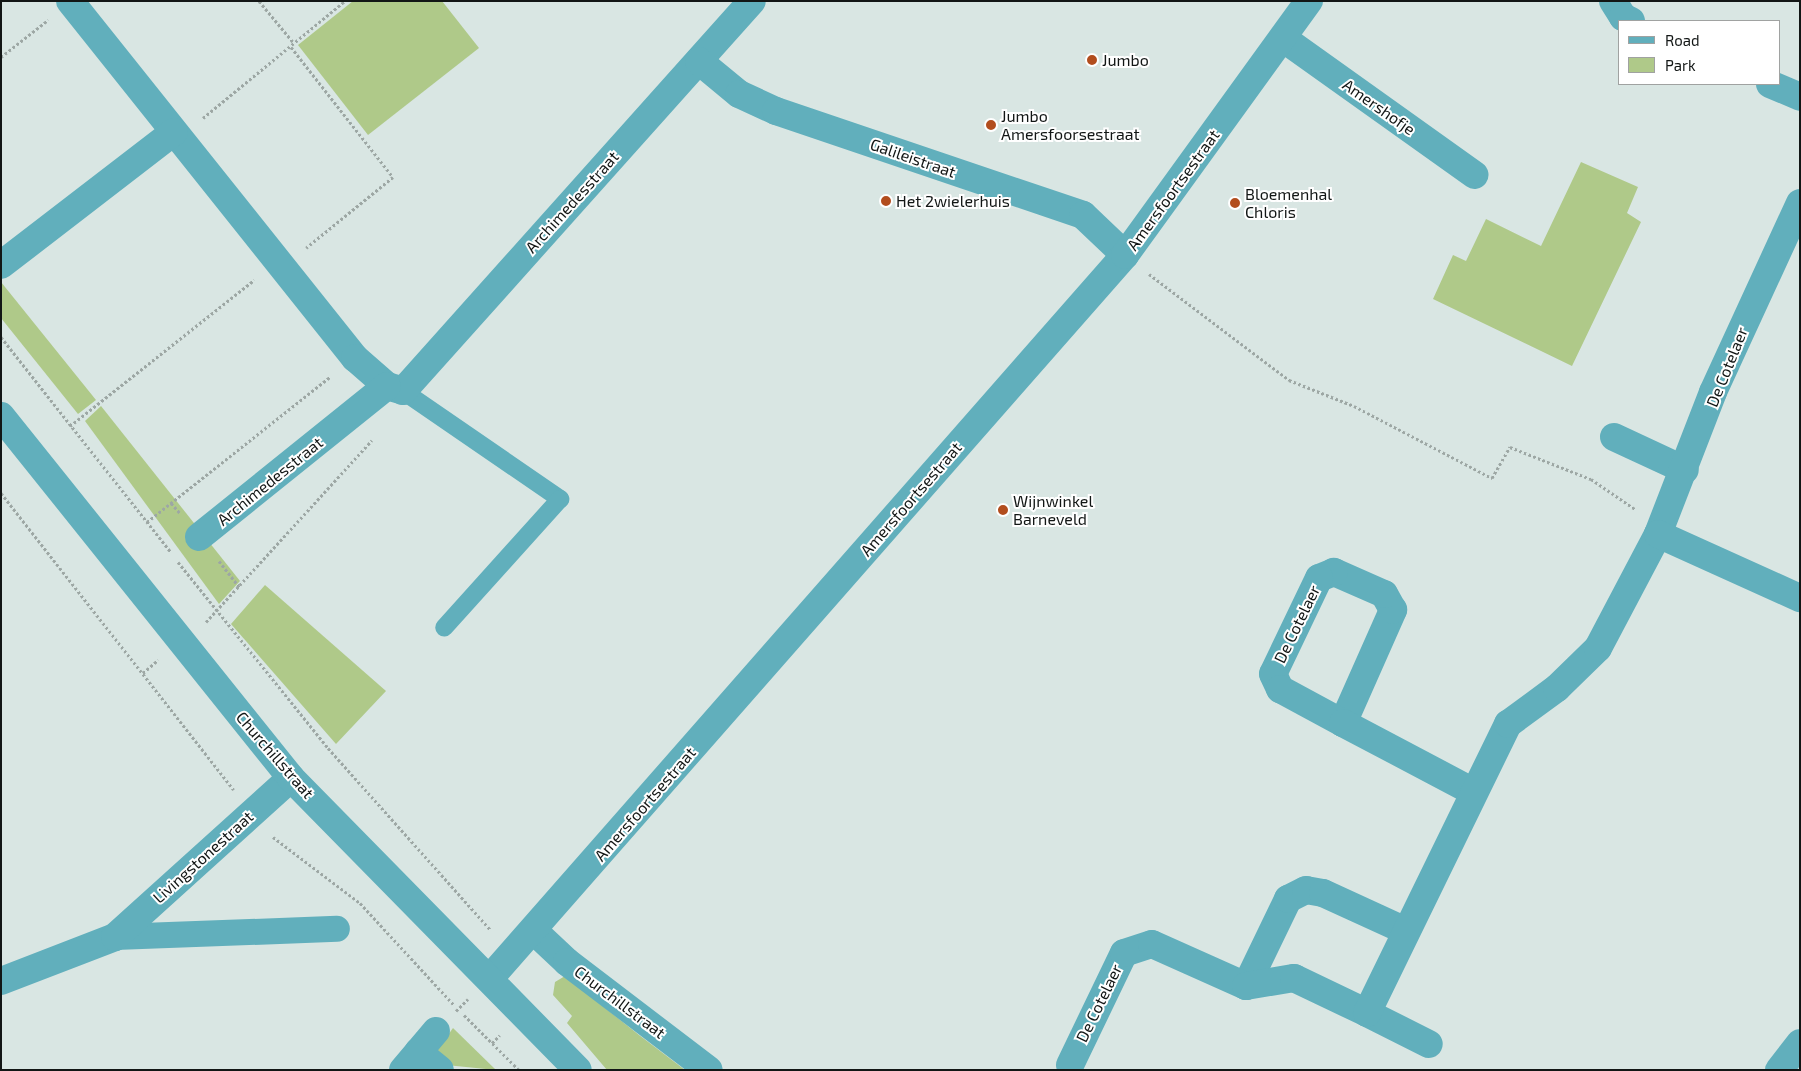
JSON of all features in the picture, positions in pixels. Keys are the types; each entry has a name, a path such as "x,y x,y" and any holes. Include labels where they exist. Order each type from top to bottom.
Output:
{"street":[{"name":"Archimedesstraat","path":"199,537 395,389 699,61 752,1"},
{"name":"Amersfoortsestraat","path":"490,978 534,931 1125,255 1284,39 1309,1"},
{"path":"1613,1 1623,17 1629,20"},
{"path":"70,2 354,358 395,389"},
{"name":"Amershofje","path":"1284,39 1475,175"},
{"name":"Galileistraat","path":"699,61 739,94 776,111 1083,215 1125,255"},
{"path":"1772,85 1800,97"},
{"path":"1,265 177,135"},
{"name":"De Cotelaer","path":"1367,1012 1508,724 1557,688 1598,648 1660,528 1685,470 1714,392 1800,203"},
{"name":"Churchillstraat","path":"1,416 291,778 490,978 578,1070"},
{"path":"1614,437 1685,470"},
{"path":"1660,528 1800,598"},
{"name":"De Cotelaer","path":"1343,723 1393,610 1384,594 1334,572 1319,578 1273,674 1280,689 1343,723 1474,792"},
{"name":"Livingstonestraat","path":"115,937 291,778"},
{"path":"1246,986 1288,898 1306,890 1323,893 1406,931"},
{"name":"Livingstonestraat","path":"1,981 115,937 337,929"},
{"name":"Churchillstraat","path":"534,931 567,962 709,1070"},
{"name":"De Cotelaer","path":"1070,1066 1124,953 1152,944 1246,986"},
{"path":"1246,986 1294,978 1367,1012 1429,1044"},
{"path":"436,1031 410,1061 440,1070"},
{"path":"1779,1070 1800,1043"}],"lane":[{"path":"395,389 560,499 444,628"}],"path":[{"path":"259,1 294,42"},
{"path":"177,135 291,47 294,42 345,1"},
{"path":"1,57 70,2"},
{"path":"70,426 394,177 291,47"},
{"path":"1125,255 1289,380 1354,406 1492,478 1510,447 1591,479 1660,528"},
{"path":"1,337 328,748 512,954"},
{"path":"147,522 354,358"},
{"path":"143,673 218,612 376,435"},
{"path":"436,1031 490,978"}],"green space":[{"path":"353,1 442,1 479,48 368,135 298,45"},
{"path":"1581,162 1638,187 1627,213 1641,222 1572,366 1433,299 1453,255 1466,261 1486,219 1541,246"},
{"path":"1,282 96,400 78,414 1,318"},
{"path":"101,406 240,581 219,604 85,421"},
{"path":"265,585 386,691 336,744 231,624"},
{"path":"565,976 685,1070 607,1070 567,1023 572,1016 553,995 555,982"},
{"path":"453,1028 496,1070 446,1065 436,1052"}],"place":[{"name":"Jumbo","path":"1092,60"},
{"name":"Jumbo Amersfoorsestraat","path":"991,125"},
{"name":"Het 2wielerhuis","path":"886,201"},
{"name":"Bloemenhal Chloris","path":"1235,203"},
{"name":"Wijnwinkel Barneveld","path":"1003,510"}]}
